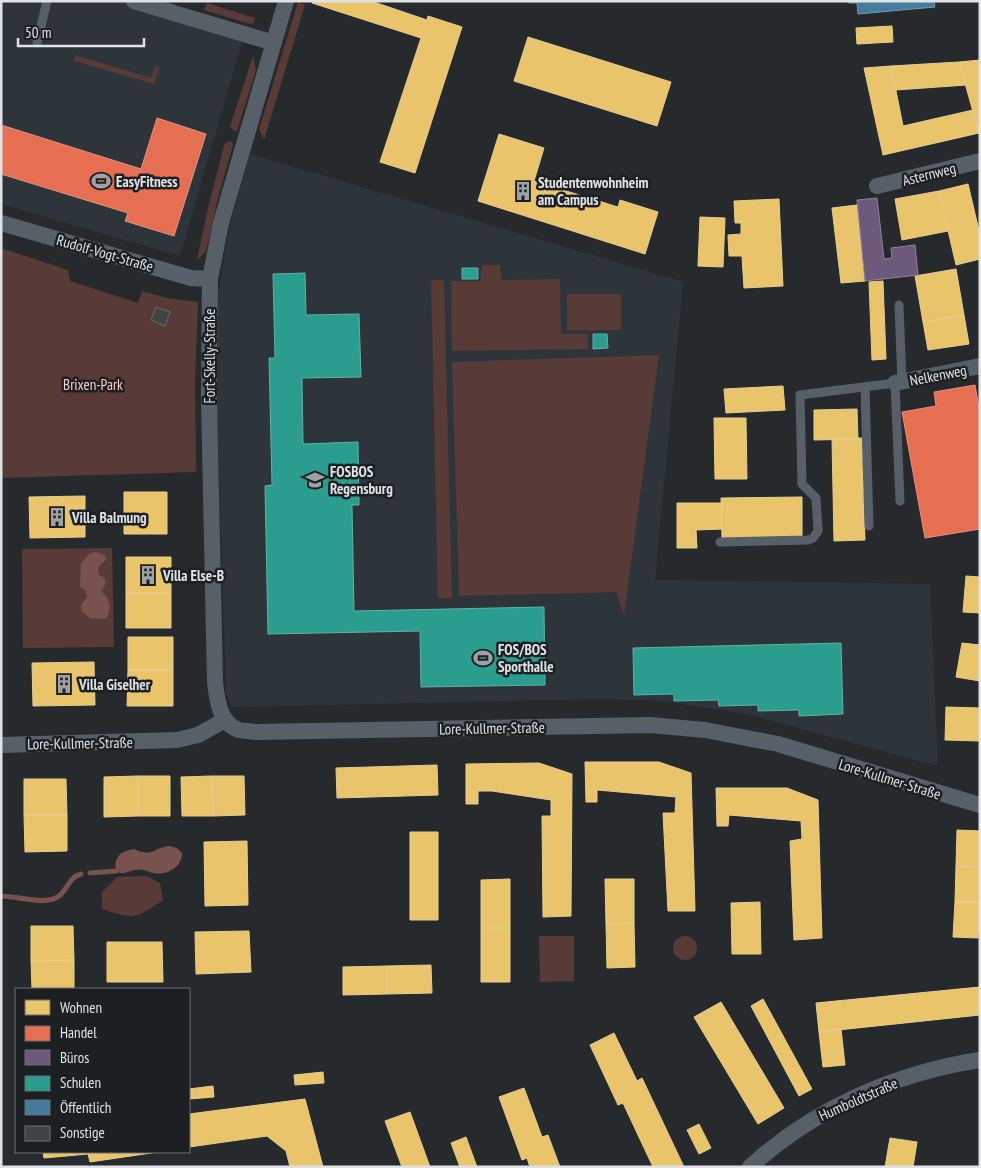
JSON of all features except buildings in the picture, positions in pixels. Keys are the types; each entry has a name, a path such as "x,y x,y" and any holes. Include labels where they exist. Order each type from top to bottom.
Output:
{"street":[{"path":"134,1 274,43"},
{"name":"Fort-Skelly-Straße","path":"225,720 218,704 215,682 208,391 210,279 221,223 286,1"},
{"name":"Asternweg","path":"877,186 980,161"},
{"name":"Rudolf-Vogt-Straße","path":"1,223 191,278 210,279"},
{"name":"Nelkenweg","path":"899,383 980,366"},
{"name":"Lore-Kullmer-Straße","path":"1,745 177,740 198,735 225,720 238,730 255,732 650,725 705,730 778,744 980,806"},
{"name":"Humboldtstraße","path":"750,1167 771,1148 808,1121 858,1097 880,1087 927,1071 980,1060"}],"lane":[{"path":"37,43 47,1"},
{"path":"899,305 900,501"},
{"path":"720,542 808,540 816,535 818,531 816,498 802,484 800,395 899,383"},
{"path":"865,388 869,526"}],"shaded area":[{"path":"1,1 122,1 243,38 180,256 1,204"},
{"path":"250,154 683,282 655,580 930,584 938,766 755,716 662,701 601,699 232,707 226,693 217,407 217,304 232,217"},
{"path":"95,552 105,555 106,559 98,570 99,575 105,578 105,585 101,591 107,597 110,608 105,619 91,618 82,612 81,605 87,597 85,590 80,587 81,563 89,554"},
{"path":"169,846 177,848 182,853 182,858 177,866 169,871 159,874 140,869 124,873 116,871 117,858 125,851 134,849 149,853"}],"green space":[{"path":"298,2 305,5 264,140 259,129"},
{"path":"207,3 255,18 253,24 204,10"},
{"path":"75,55 151,78 155,66 160,67 154,84 74,61"},
{"path":"253,56 256,70 237,131 233,130 230,126"},
{"path":"231,141 233,144 208,244 205,253 197,260 224,145"},
{"name":"Brixen-Park","path":"1,248 68,270 70,281 138,303 142,291 167,298 198,302 195,379 196,472 1,478"},
{"path":"482,265 500,265 502,280 560,279 561,334 588,334 588,349 452,351 451,281 480,281"},
{"path":"431,280 444,280 452,598 438,598"},
{"path":"567,294 621,294 621,330 567,330"},
{"path":"659,355 624,615 616,592 459,596 452,362"},
{"path":"112,548 114,647 23,648 22,549"},
{"path":"147,876 160,883 163,900 134,916 121,915 102,909 102,892 117,877"},
{"path":"539,936 574,936 574,981 540,982"},
{"path":"685,936 693,940 697,948 693,956 685,960 677,956 673,948 677,940"}],"waterway":[{"path":"90,873 116,871"},
{"path":"1,896 39,900 53,899 62,893 71,880 81,874"}],"place":[{"name":"EasyFitness","path":"101,181"},
{"name":"Studentenwohnheim am Campus","path":"523,191"},
{"name":"FOSBOS Regensburg","path":"315,480"},
{"name":"Villa Balmung","path":"57,517"},
{"name":"Villa Else-B","path":"148,575"},
{"name":"FOS/BOS Sporthalle","path":"483,658"},
{"name":"Villa Giselher","path":"64,684"}]}
